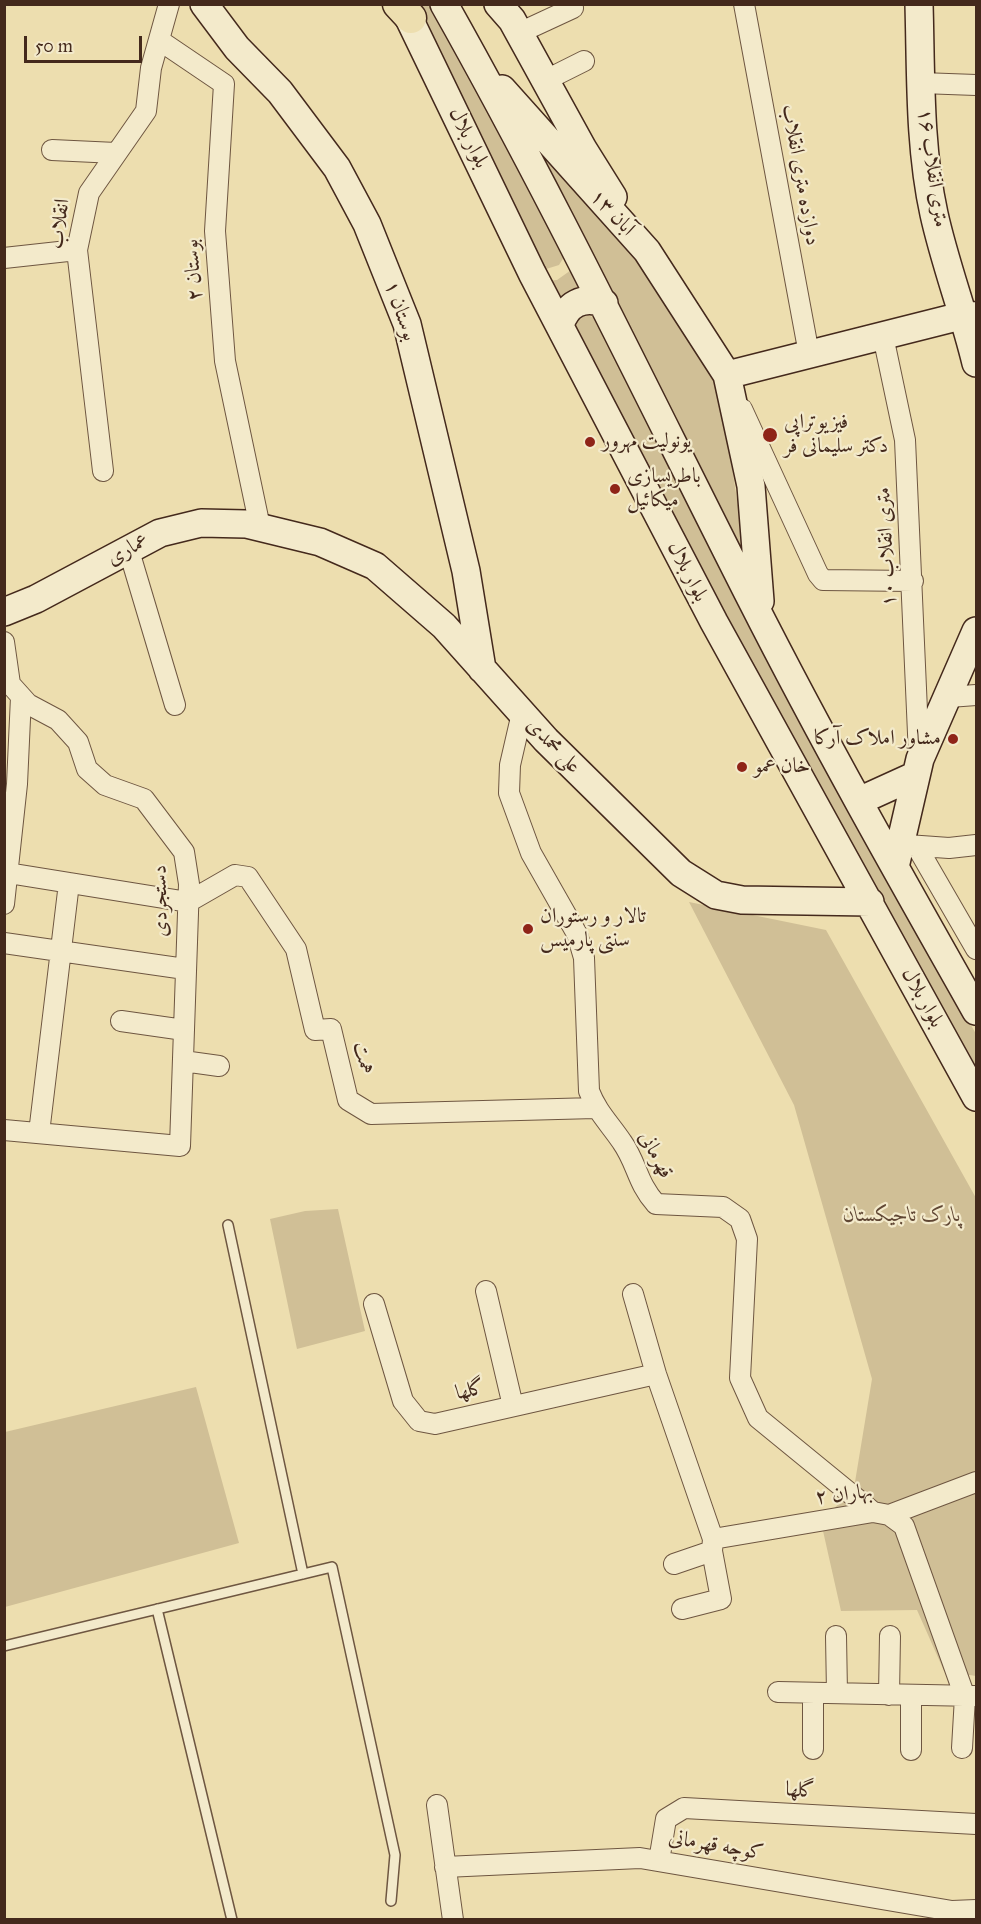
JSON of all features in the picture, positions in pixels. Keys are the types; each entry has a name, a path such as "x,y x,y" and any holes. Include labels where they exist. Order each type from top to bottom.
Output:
{"street":[{"name":"انقلاب","path":"103,471 77,250 89,193 146,111 151,68 169,4"},
{"name":"بوستان ۱","path":"204,4 237,48 280,92 337,168 367,224 406,324 466,571 482,669"},
{"name":"بلوار بلال","path":"444,4 479,65 604,303 762,620 859,801 904,853 976,1011"},
{"path":"498,4 519,33 583,149 647,251"},
{"name":"دوازده متری انقلاب","path":"744,4 809,354"},
{"name":"۱۶ متری انقلاب","path":"919,4 921,83 934,213 971,315 976,363"},
{"path":"519,33 573,8"},
{"name":"بلوار بلال","path":"404,9 560,325 714,622 976,1095"},
{"name":"بوستان ۲","path":"159,40 224,84 215,231 225,361 260,527"},
{"path":"546,80 584,61"},
{"name":"۱۳ آبان","path":"479,65 647,251 727,375 751,486 762,620"},
{"path":"921,83 976,85"},
{"path":"52,150 116,153"},
{"path":"4,258 77,250"},
{"path":"560,325 563,314 581,300 593,299 604,303"},
{"path":"913,581 824,580 818,574 727,375 971,315"},
{"name":"۱۰ متری انقلاب","path":"883,336 905,440 913,581 917,768"},
{"name":"عماری","path":"4,612 129,551 160,533 201,523 246,524 260,527"},
{"name":"علی محمدی","path":"260,527 320,542 375,566 444,626 522,713 681,873 716,895 742,900 870,902"},
{"path":"129,551 176,705"},
{"path":"976,631 917,768 904,853 976,949"},
{"path":"4,642 10,684 21,697 21,738 4,904"},
{"path":"949,697 976,695"},
{"name":"دستجردی","path":"21,697 28,704 58,720 78,741 87,769 105,785 144,799 184,852 189,884 180,1146 39,1133"},
{"name":"قهرمانی","path":"522,713 510,765 509,793 531,853 577,934 584,958 589,1091 595,1108 624,1144 643,1189 656,1204 723,1207 740,1219 747,1239 740,1378 747,1397 759,1418 881,1514"},
{"path":"859,801 917,768"},
{"path":"904,853 976,845"},
{"path":"8,873 188,902"},
{"name":"همت","path":"188,902 235,875 248,877 296,949 315,1030 332,1029 348,1100 371,1114 595,1108"},
{"path":"4,1130 39,1133 69,883"},
{"path":"4,943 185,969"},
{"path":"121,1021 184,1030"},
{"path":"183,1061 219,1066"},
{"path":"486,1291 513,1406"},
{"path":"633,1294 656,1374 713,1545 721,1599 682,1609"},
{"name":"گلها","path":"374,1304 403,1401 419,1421 435,1424 656,1374"},
{"path":"881,1514 976,1482"},
{"name":"بهاران ۲","path":"674,1564 713,1545 881,1514 904,1526 971,1697"},
{"path":"836,1636 837,1694"},
{"path":"889,1695 890,1636"},
{"path":"778,1692 971,1697 962,1748"},
{"path":"813,1693 813,1749"},
{"path":"911,1696 911,1750"},
{"path":"437,1805 453,1920"},
{"name":"گلها","path":"659,1861 666,1819 684,1808 976,1824"},
{"name":"کوچه قهرمانی","path":"446,1867 640,1858 898,1911 976,1910"}],"lane":[{"path":"228,1225 303,1574"},
{"path":"4,1646 332,1567 395,1855 391,1901"},
{"path":"157,1609 232,1920"}],"green space":[{"path":"411,5 432,5 564,257 559,265 543,270"},
{"path":"509,108 640,257 718,380 750,581"},
{"path":"574,268 594,294 562,310 545,281 557,280"},
{"path":"584,314 598,319 918,930 976,1034 976,1079 826,809 573,332 576,320"},
{"name":"پارک تاجیکستان","path":"689,902 826,930 976,1198 976,1676 944,1671 917,1610 841,1611 821,1522 854,1488 872,1379 794,1105"},
{"path":"338,1209 365,1331 297,1349 270,1219 305,1211"},
{"path":"196,1387 239,1543 5,1607 5,1432"}],"place":[{"name":"فیزیوتراپی دکتر سلیمانی فر","path":"770,435"},
{"name":"یونولیت مهرور","path":"590,442"},
{"name":"باطریسازی میکائیل","path":"615,489"},
{"name":"مشاور املاک آرکا","path":"953,739"},
{"name":"خان عمو","path":"742,767"},
{"name":"تالار و رستوران سنتی پارمیس","path":"528,929"}]}
